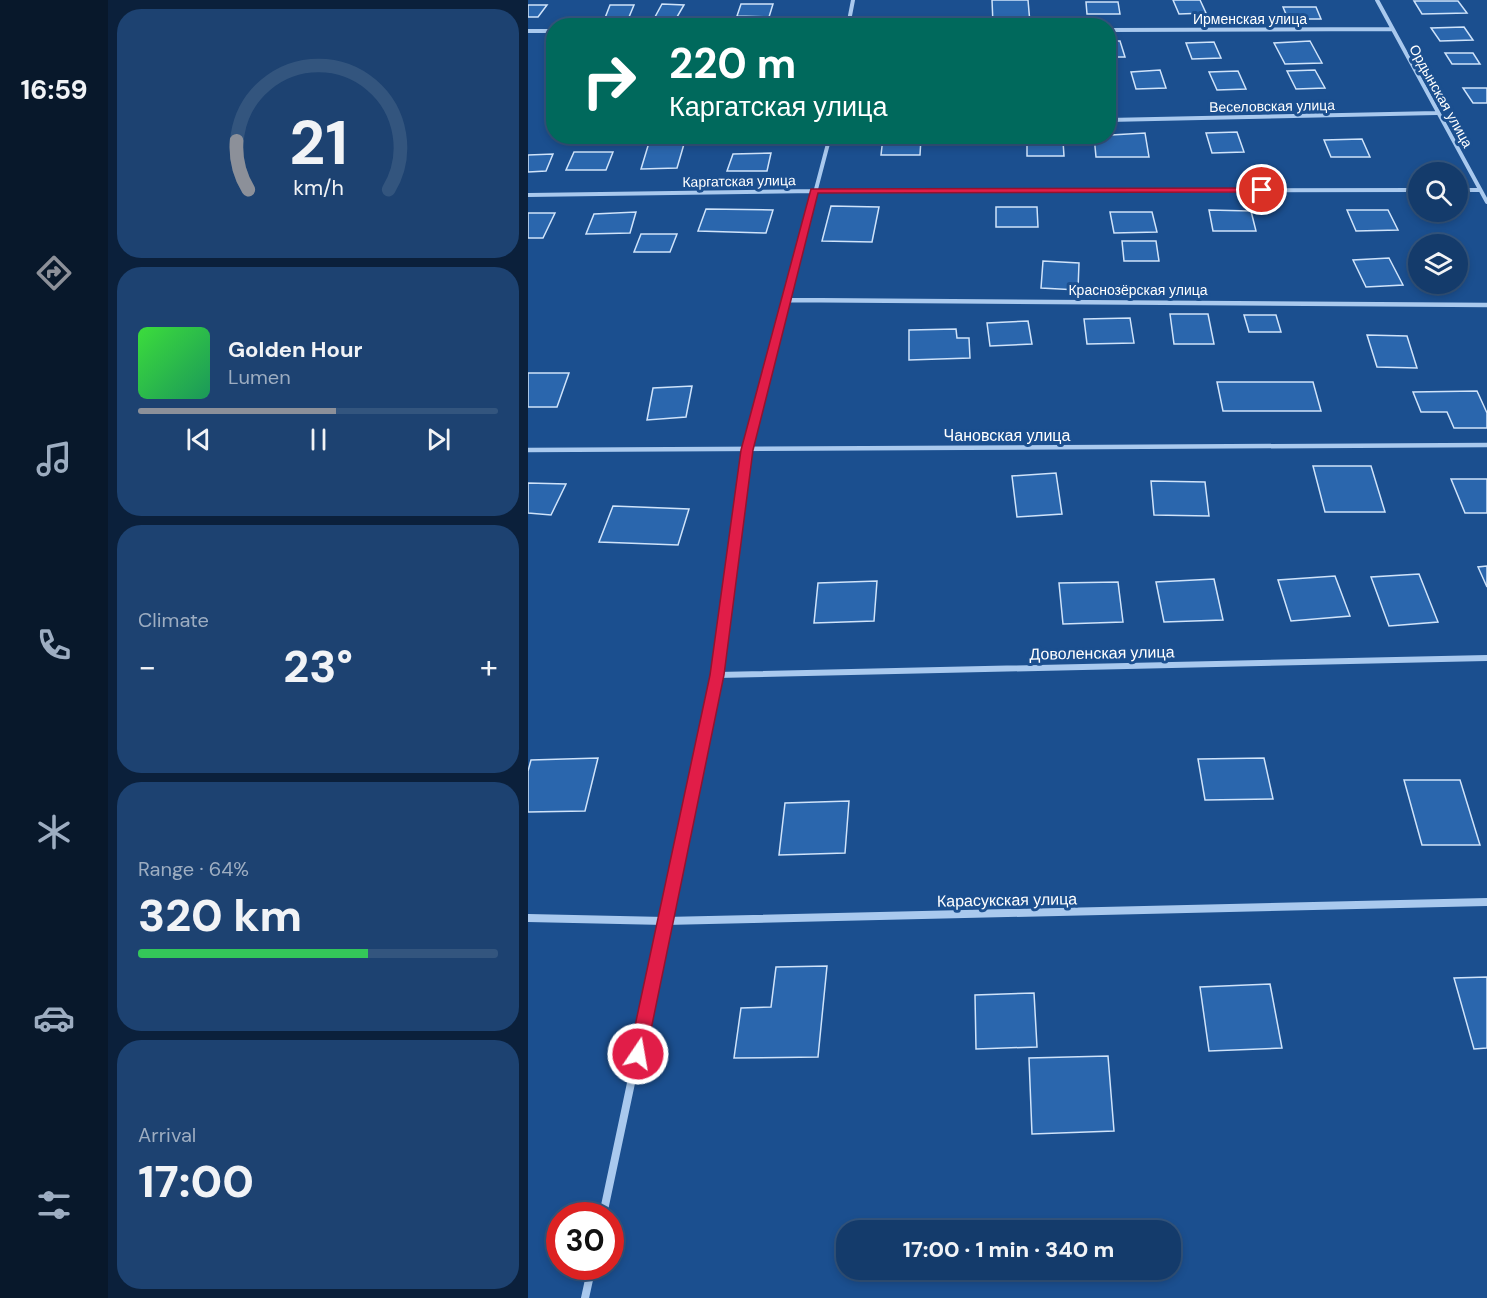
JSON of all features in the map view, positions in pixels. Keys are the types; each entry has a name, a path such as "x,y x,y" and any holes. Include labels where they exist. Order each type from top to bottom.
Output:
{"street":[{"path":"850,18 853,0"},
{"name":"Ордынская улица","path":"1377,0 1487,202"},
{"name":"Ирменская улица","path":"1116,30 1392,29"},
{"path":"528,32 546,32"},
{"name":"Веселовская улица","path":"1116,120 1437,112"},
{"path":"606,1202 717,675 747,450 828,144"},
{"name":"Каргатская улица","path":"528,195 814,191 1408,190"},
{"path":"1468,190 1480,190"},
{"name":"Краснозёрская улица","path":"788,300 1487,305"},
{"name":"Чановская улица","path":"528,450 1487,445"},
{"name":"Доволенская улица","path":"717,675 1487,658"},
{"name":"Карасукская улица","path":"528,918 665,921 1487,902"},
{"path":"585,1298 589,1280"}],"building":[{"path":"992,0 1028,0 1030,18 993,18"},
{"path":"1173,0 1200,0 1206,13 1179,14"},
{"path":"1414,1 1458,1 1467,13 1422,14"},
{"path":"1086,2 1118,2 1120,14 1087,14"},
{"path":"662,4 684,5 677,17 655,17"},
{"path":"741,4 773,4 769,17 737,16"},
{"path":"528,5 547,5 538,17 528,17"},
{"path":"610,5 634,5 629,17 605,18"},
{"path":"1283,7 1316,7 1321,19 1288,19"},
{"path":"1464,27 1473,40 1440,41 1431,28"},
{"path":"1116,41 1120,41 1125,57 1116,57"},
{"path":"1310,41 1322,63 1285,64 1274,43"},
{"path":"1214,42 1221,58 1192,59 1186,43"},
{"path":"1445,53 1473,53 1480,64 1452,64"},
{"path":"1160,70 1166,88 1136,89 1131,72"},
{"path":"1315,70 1325,88 1296,89 1287,71"},
{"path":"1238,71 1246,89 1217,90 1209,72"},
{"path":"1463,88 1487,88 1487,103 1473,103"},
{"path":"1237,132 1244,152 1212,153 1206,133"},
{"path":"1145,133 1149,157 1096,157 1095,144 1116,144 1116,135"},
{"path":"1362,139 1370,157 1331,157 1324,140"},
{"path":"649,144 684,144 677,168 641,169"},
{"path":"882,144 921,144 920,155 881,155"},
{"path":"1027,144 1063,144 1064,156 1027,156"},
{"path":"574,152 613,152 606,170 566,170"},
{"path":"771,153 767,171 727,171 733,154"},
{"path":"553,154 546,171 528,172 528,155"},
{"path":"831,206 879,207 872,242 822,241"},
{"path":"996,207 1037,207 1038,227 996,227"},
{"path":"706,209 773,210 766,233 698,231"},
{"path":"1209,210 1251,211 1256,231 1213,231"},
{"path":"1347,210 1388,210 1398,230 1356,231"},
{"path":"636,212 630,233 586,234 594,214"},
{"path":"1110,212 1152,212 1157,232 1114,233"},
{"path":"528,213 555,213 543,238 528,238"},
{"path":"641,234 677,234 670,252 634,252"},
{"path":"1122,241 1156,241 1159,261 1124,261"},
{"path":"1389,258 1403,285 1366,287 1353,260"},
{"path":"1043,261 1079,263 1078,290 1041,288"},
{"path":"1170,314 1208,314 1214,344 1174,344"},
{"path":"1244,315 1276,315 1281,332 1249,332"},
{"path":"1130,318 1134,343 1087,344 1084,319"},
{"path":"1028,321 1032,344 990,346 987,323"},
{"path":"956,329 957,338 969,338 970,358 909,360 909,330"},
{"path":"1367,335 1407,336 1417,368 1377,367"},
{"path":"528,373 569,373 557,407 528,407"},
{"path":"1217,382 1313,382 1321,411 1223,411"},
{"path":"692,386 686,417 647,420 653,388"},
{"path":"1477,391 1487,413 1487,428 1454,428 1447,412 1421,412 1413,392"},
{"path":"1313,466 1371,466 1385,512 1325,512"},
{"path":"1056,473 1062,514 1017,517 1012,476"},
{"path":"1451,479 1487,479 1487,513 1465,513"},
{"path":"1151,481 1205,482 1209,516 1154,515"},
{"path":"528,483 566,484 551,515 528,513"},
{"path":"613,506 689,509 678,545 599,542"},
{"path":"1487,566 1487,587 1478,567"},
{"path":"1419,574 1438,622 1389,626 1371,577"},
{"path":"1335,576 1350,616 1291,621 1278,580"},
{"path":"1214,579 1223,620 1164,622 1156,582"},
{"path":"877,581 874,621 814,623 818,583"},
{"path":"1118,582 1123,622 1063,624 1059,583"},
{"path":"598,758 585,811 528,812 528,771 531,760"},
{"path":"1264,758 1273,799 1205,800 1198,759"},
{"path":"1404,780 1460,780 1480,845 1422,845"},
{"path":"849,801 845,853 779,855 785,803"},
{"path":"827,966 818,1057 734,1058 741,1008 771,1007 776,967"},
{"path":"1487,977 1487,1048 1474,1049 1454,978"},
{"path":"1270,984 1282,1048 1209,1051 1200,987"},
{"path":"1034,993 1037,1047 976,1049 975,995"},
{"path":"1108,1056 1114,1131 1032,1134 1029,1058"}],"route":[{"path":"638,1054 717,675 747,450 788,300 814,191 1262,190"}]}
